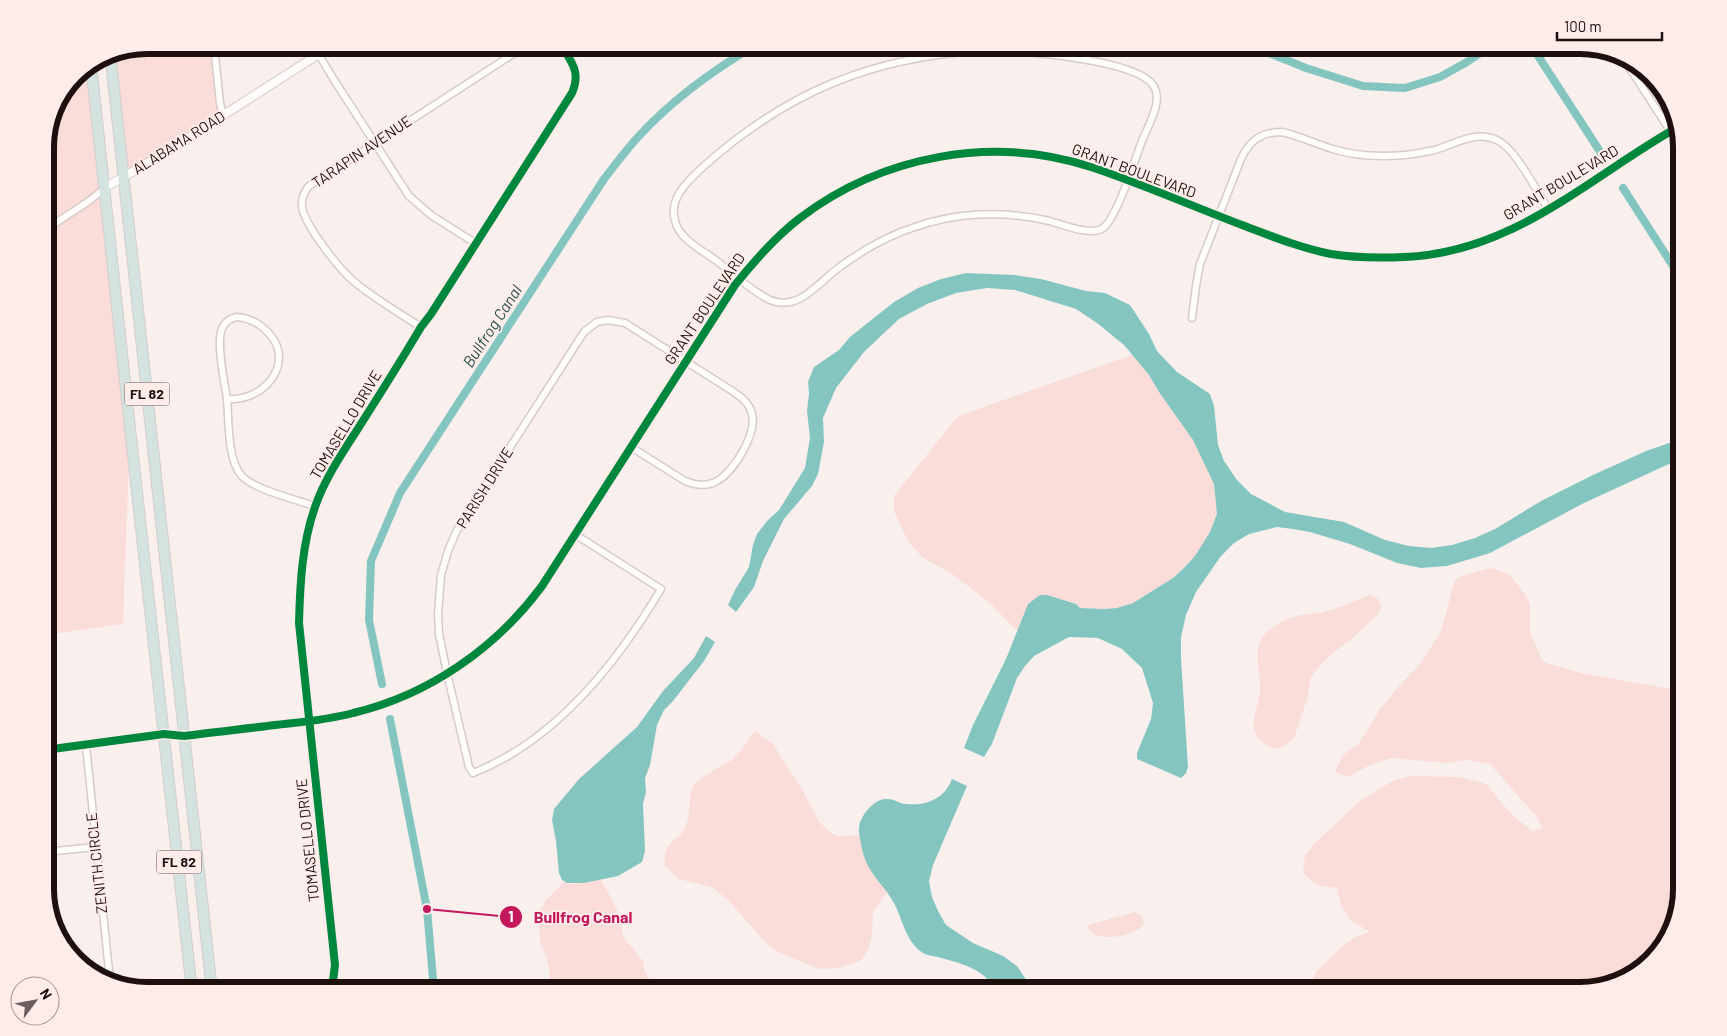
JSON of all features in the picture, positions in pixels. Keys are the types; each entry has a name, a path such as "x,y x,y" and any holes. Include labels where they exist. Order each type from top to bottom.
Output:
{"highway":[{"name":"FL 82","path":"111,61 211,982"},
{"name":"FL 82","path":"92,72 191,982"}],"street":[{"path":"215,54 223,116"},
{"path":"319,54 403,188 431,216 475,243"},
{"name":"ALABAMA ROAD","path":"106,188 319,54"},
{"name":"TARAPIN AVENUE","path":"421,327 356,284 338,265 310,225 302,208 304,193 309,186 513,54"},
{"name":"TOMASELLO DRIVE","path":"333,982 335,965 299,623 300,583 306,544 315,506 334,467 348,444 576,84 573,64 566,54"},
{"path":"938,54 886,64 830,83 773,113 731,143 696,174 679,193 673,211 678,228 692,243 766,298 782,303 790,302 807,294 854,256 874,244 915,227 949,218 991,214 1020,216 1058,222 1087,231 1097,231 1110,221 1156,102 1157,94 1153,85 1147,79 1096,62 1056,54"},
{"path":"1630,68 1672,134"},
{"name":"GRANT BOULEVARD","path":"54,749 164,734 184,736 344,716 385,704 420,689 474,655 510,623 536,593 576,535 685,362 740,279 761,253 782,233 820,203 874,175 913,162 960,154 992,152 1028,154 1076,163 1127,180 1287,242 1332,254 1374,258 1406,257 1444,252 1477,244 1514,229 1549,210 1670,131"},
{"path":"1192,318 1200,264 1245,151 1255,138 1271,132 1290,134 1346,153 1382,156 1406,155 1434,150 1476,136 1497,140 1505,145 1516,158 1549,210"},
{"path":"54,224 106,188"},
{"path":"228,399 245,398 262,390 274,376 279,359 276,342 269,332 254,321 245,318 230,319 223,326 220,336 232,449 236,466 240,474 252,484 315,506"},
{"name":"PARISH DRIVE","path":"576,535 661,589 616,657 585,692 556,720 522,746 491,766 473,774 469,767 439,634 438,598 441,575 448,551 458,530 584,332 596,322 617,320 634,328 685,362"},
{"path":"631,447 685,481 700,485 715,482 721,478 732,467 743,451 752,429 752,413 747,404 726,387 685,362"},
{"name":"ZENITH CIRCLE","path":"86,745 109,974"},
{"path":"54,851 95,847"}],"shaded area":[{"path":"141,54 217,54 226,110 127,171 115,60"},
{"path":"89,74 129,457 123,624 54,634 54,141 57,123 66,100"},
{"path":"1132,355 1149,375 1193,440 1214,484 1217,514 1211,532 1195,556 1173,578 1133,603 1117,608 1080,608 1075,604 1047,595 1028,604 1017,631 989,602 952,574 922,557 908,541 894,511 894,496 958,416"},
{"path":"1492,568 1509,574 1530,604 1530,633 1543,662 1581,673 1673,689 1673,889 1670,913 1666,925 1654,946 1637,963 1616,975 1593,981 1313,982 1316,972 1345,944 1357,936 1370,932 1350,920 1341,905 1337,888 1317,885 1303,873 1305,855 1314,844 1361,800 1393,781 1409,776 1460,777 1486,784 1512,815 1532,831 1542,828 1537,817 1490,764 1468,760 1446,763 1391,758 1366,767 1349,777 1335,772 1343,755 1359,743 1381,708 1421,663 1441,631 1455,580 1464,575"},
{"path":"1370,595 1378,599 1382,607 1377,615 1356,635 1328,657 1310,679 1308,696 1294,738 1282,747 1273,749 1264,743 1255,733 1254,720 1260,691 1257,654 1260,642 1264,636 1274,626 1288,619 1338,608"},
{"path":"755,731 773,744 803,791 818,820 826,829 839,836 860,835 869,866 887,892 873,911 872,935 868,951 861,960 840,968 819,969 780,953 766,943 729,901 712,887 678,879 665,866 665,856 669,845 680,835 687,823 694,785 697,781 733,759"},
{"path":"600,879 616,908 624,937 640,959 643,959 644,970 651,982 550,982 549,966 540,940 538,914 547,899 564,882 576,884"},
{"path":"1135,912 1141,915 1144,923 1136,931 1108,937 1094,934 1089,930 1088,925"}],"water":[{"path":"966,273 1015,275 1041,279 1086,291 1105,293 1130,305 1149,334 1157,351 1177,372 1210,394 1214,406 1218,445 1224,461 1237,480 1251,494 1285,512 1344,522 1385,540 1409,546 1431,548 1452,545 1495,529 1541,501 1593,475 1646,451 1673,441 1673,462 1584,503 1490,553 1447,566 1421,568 1397,563 1350,544 1293,529 1277,527 1249,534 1234,543 1221,556 1196,592 1186,615 1181,637 1181,658 1188,767 1186,773 1181,778 1137,759 1137,753 1151,719 1153,703 1142,668 1122,649 1098,638 1069,637 1034,656 1017,678 992,744 984,757 964,748 973,725 1006,659 1028,604 1040,595 1047,595 1076,604 1080,608 1117,608 1133,603 1173,578 1184,568 1195,556 1210,532 1217,514 1214,484 1193,440 1149,375 1124,345 1076,309 1015,290 987,288 956,293 927,304 899,319 864,352 836,388 823,418 824,442 818,474 812,486 784,519 763,561 754,587 736,612 728,605 749,567 757,534 779,510 805,468 810,438 807,411 808,382 814,367 839,350 850,337 894,302 918,288 941,279"},
{"path":"706,636 715,642 704,661 664,710 657,725 650,765 645,778 646,792 643,804 645,851 642,862 618,876 584,883 567,883 562,880 559,873 552,820 554,809 579,779 637,727 663,691 694,658"},
{"path":"952,779 967,786 933,865 929,881 932,897 946,925 973,943 1003,956 1017,966 1027,982 990,982 973,969 959,963 925,954 917,948 909,937 893,901 870,870 864,857 859,829 862,819 872,805 885,799 907,804 921,804 940,796 949,786"}],"waterway":[{"name":"Bullfrog Canal","path":"382,684 369,620 371,561 400,493 604,179 651,123 709,75 742,54"},
{"name":"Bullfrog Canal","path":"1271,54 1306,68 1363,86 1405,88 1440,77 1479,54"},
{"path":"1537,54 1601,153"},
{"path":"1623,188 1673,266"},
{"name":"Bullfrog Canal","path":"390,719 427,909 433,982"}],"cycle path":[{"path":"333,982 335,965 299,623 302,564 307,535 315,507 329,476 421,327 572,93 576,79 574,68 566,54"},
{"path":"54,749 164,734 184,736 334,717 381,705 408,694 459,666 504,629 524,609 542,586 735,285 750,267 774,241 800,218 832,196 867,179 903,166 940,157 978,152 1054,157 1091,167 1308,248 1349,256 1404,257 1443,252 1480,242 1515,228 1548,210 1671,131"}],"place":[{"name":"Bullfrog Canal","path":"427,909"}]}
